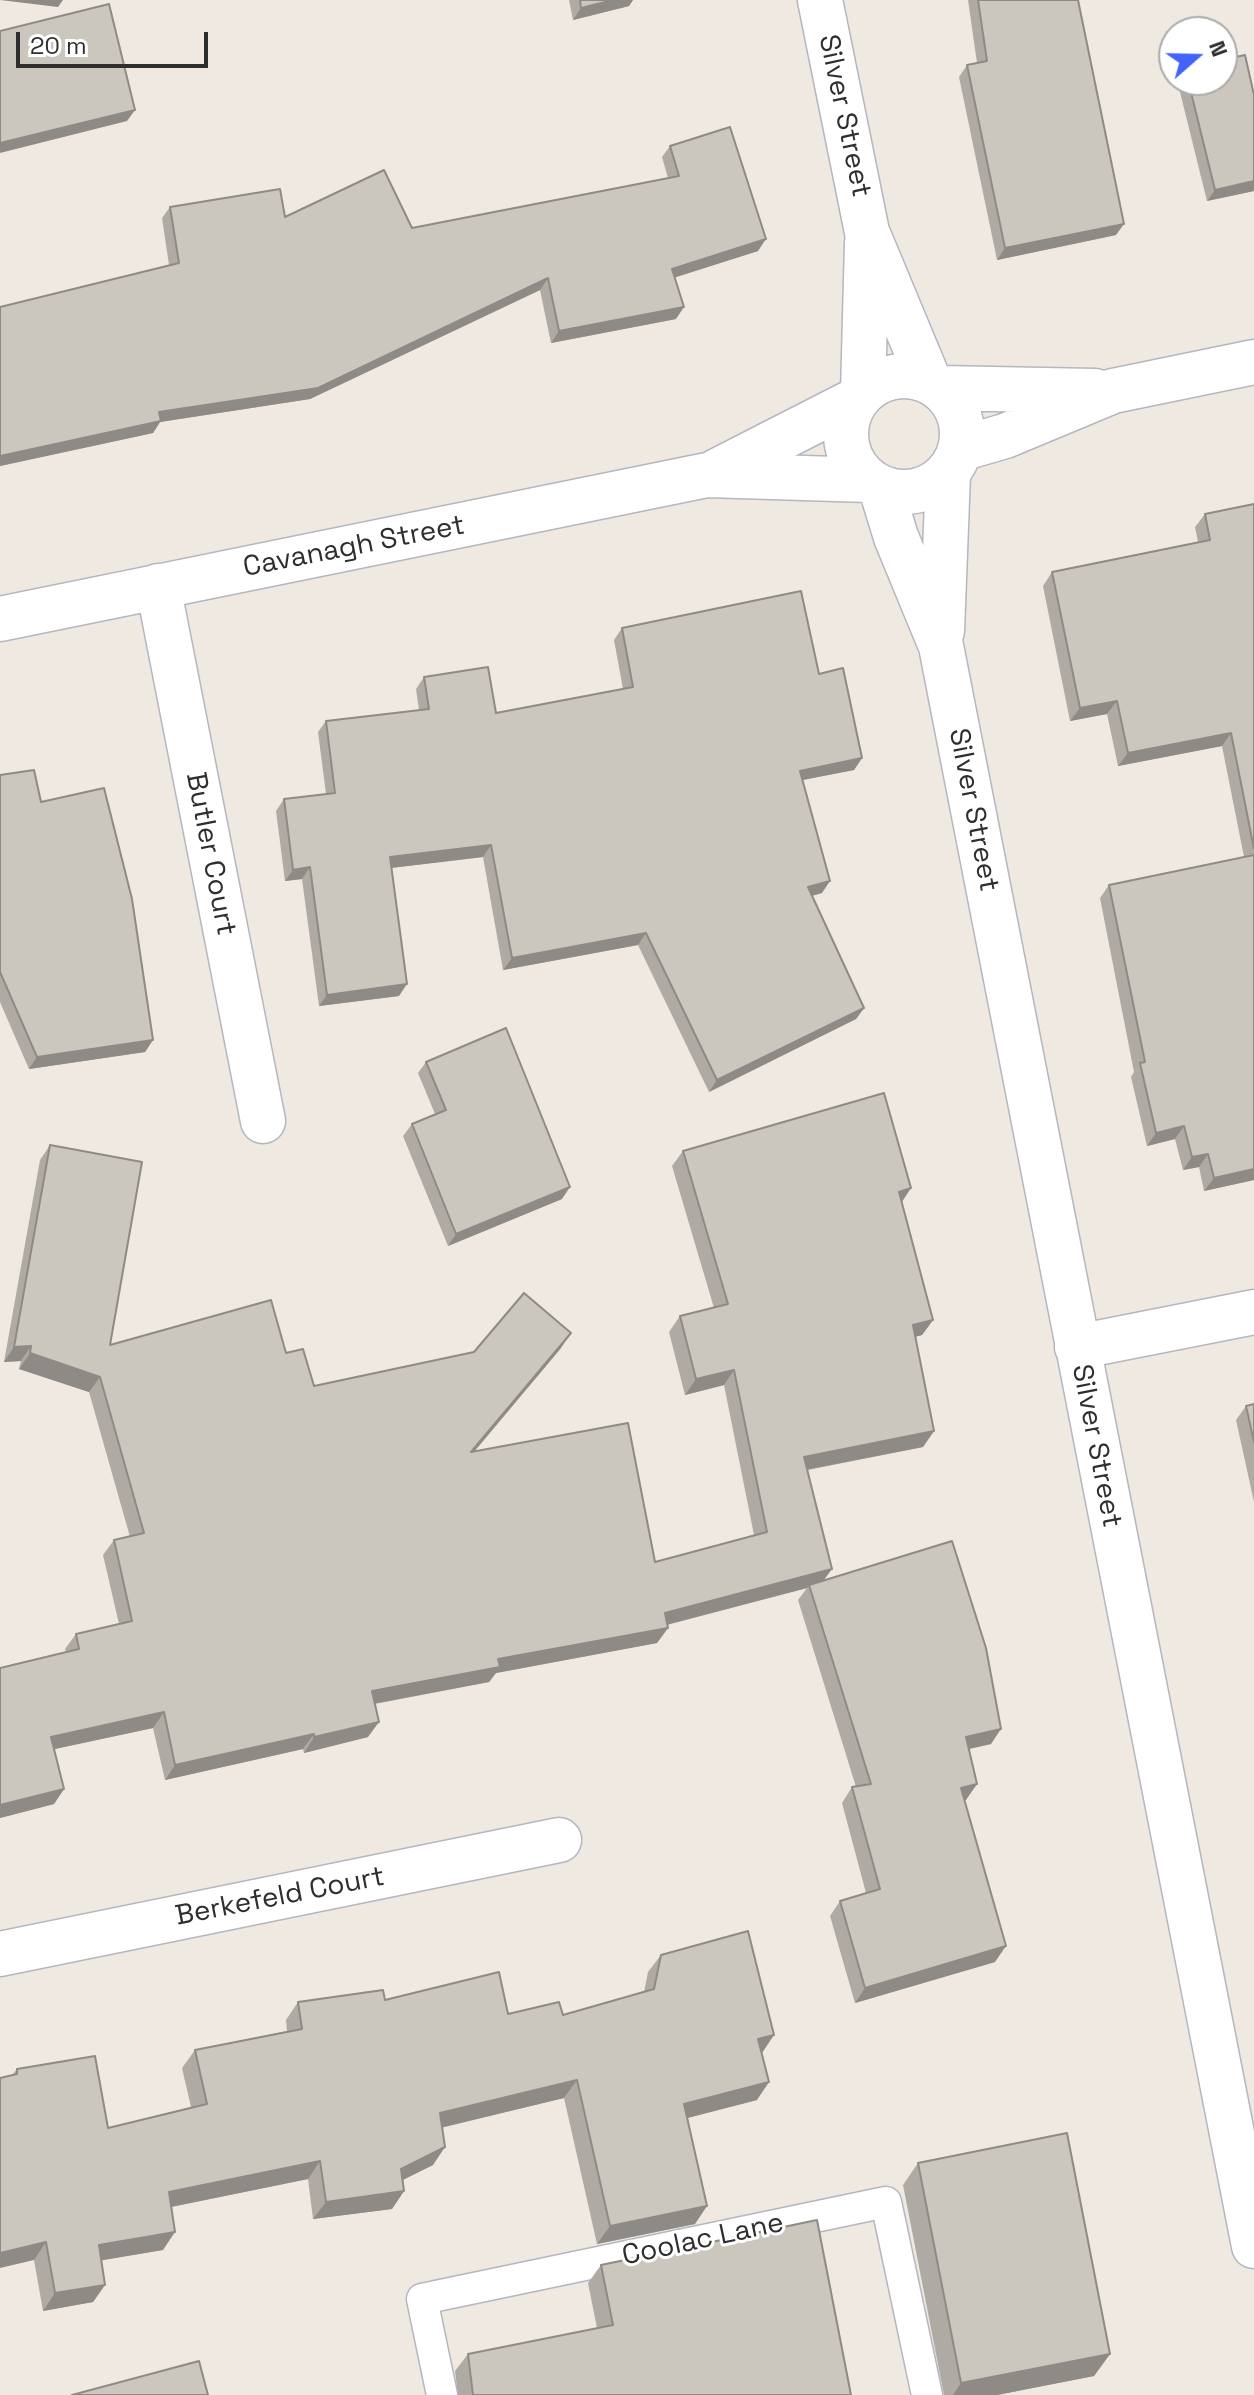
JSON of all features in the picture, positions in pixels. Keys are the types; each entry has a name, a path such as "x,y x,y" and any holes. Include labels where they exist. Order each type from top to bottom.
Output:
{"street":[{"name":"Silver Street","path":"820,0 867,232 934,384"},
{"name":"Silver Street","path":"860,397 867,232"},
{"path":"1113,391 934,384 912,376 894,376 860,397 846,434 848,452 856,468 875,484 898,493 917,491 934,485 954,462 1005,436 1113,391 1254,362"},
{"path":"934,384 960,415 954,462"},
{"name":"Cavanagh Street","path":"707,475 860,397"},
{"name":"Silver Street","path":"941,646 954,462"},
{"name":"Cavanagh Street","path":"0,619 707,475 875,484"},
{"name":"Silver Street","path":"875,484 941,646 1251,2219"},
{"name":"Butler Court","path":"158,586 263,1121"},
{"path":"1077,1347 1254,1312"},
{"name":"Berkefeld Court","path":"0,1954 559,1840"}],"lane":[{"name":"Coolac Lane","path":"442,2395 422,2299 886,2202 927,2395"}],"building":[{"path":"580,0 613,0 581,8"},
{"path":"978,0 1078,0 1124,224 1005,248 967,65 987,61"},
{"path":"109,4 135,110 0,143 0,31"},
{"path":"1245,55 1254,95 1254,181 1215,190 1192,96 1238,96 1238,57"},
{"path":"730,127 766,239 672,269 684,307 559,331 548,278 318,388 159,412 161,421 0,456 0,307 179,263 170,207 280,189 285,217 384,170 412,228 679,176 670,146"},
{"path":"1254,504 1254,849 1231,733 1128,753 1117,701 1080,708 1052,572 1210,540 1205,514"},
{"path":"801,591 819,674 843,668 862,758 800,771 830,881 808,887 864,1008 717,1080 646,933 512,958 491,845 390,857 407,984 327,995 310,867 293,870 284,799 335,793 326,721 429,709 424,677 488,667 496,713 633,687 622,628"},
{"path":"34,770 41,802 104,788 132,899 153,1040 37,1057 0,972 0,775"},
{"path":"1254,855 1254,1169 1214,1178 1208,1154 1192,1157 1184,1126 1156,1133 1140,1063 1145,1062 1109,885"},
{"path":"506,1028 570,1187 456,1234 412,1124 446,1110 426,1062"},
{"path":"884,1093 911,1188 899,1192 933,1320 913,1325 934,1431 804,1457 832,1569 665,1613 668,1628 498,1659 500,1667 372,1691 379,1722 314,1737 314,1734 175,1765 164,1712 51,1737 64,1789 0,1805 0,1668 79,1649 76,1634 132,1621 114,1540 144,1533 100,1377 30,1353 31,1346 14,1347 50,1145 142,1162 110,1345 271,1300 286,1353 303,1349 314,1386 474,1352 524,1293 571,1333 471,1452 628,1423 655,1562 767,1532 734,1370 696,1379 680,1316 728,1304 683,1151"},
{"path":"1254,1404 1254,1442 1246,1406"},
{"path":"952,1541 986,1648 1001,1729 966,1737 977,1784 961,1788 1006,1946 865,1988 840,1901 880,1889 852,1787 871,1784 809,1585"},
{"path":"748,1931 774,2035 758,2039 769,2082 684,2104 707,2206 610,2226 577,2080 440,2113 445,2147 401,2169 404,2191 326,2202 320,2161 169,2192 175,2232 99,2245 105,2285 55,2293 46,2242 0,2253 0,2078 17,2074 17,2069 95,2056 108,2128 207,2104 195,2050 302,2029 298,2002 383,1990 385,2000 499,1972 508,2014 559,2002 563,2015 654,1989 661,1955"},
{"path":"1067,2133 1110,2354 961,2383 918,2163"},
{"path":"817,2220 851,2395 473,2395 468,2354 613,2325 601,2265"},
{"path":"199,2361 208,2395 72,2395"}]}
